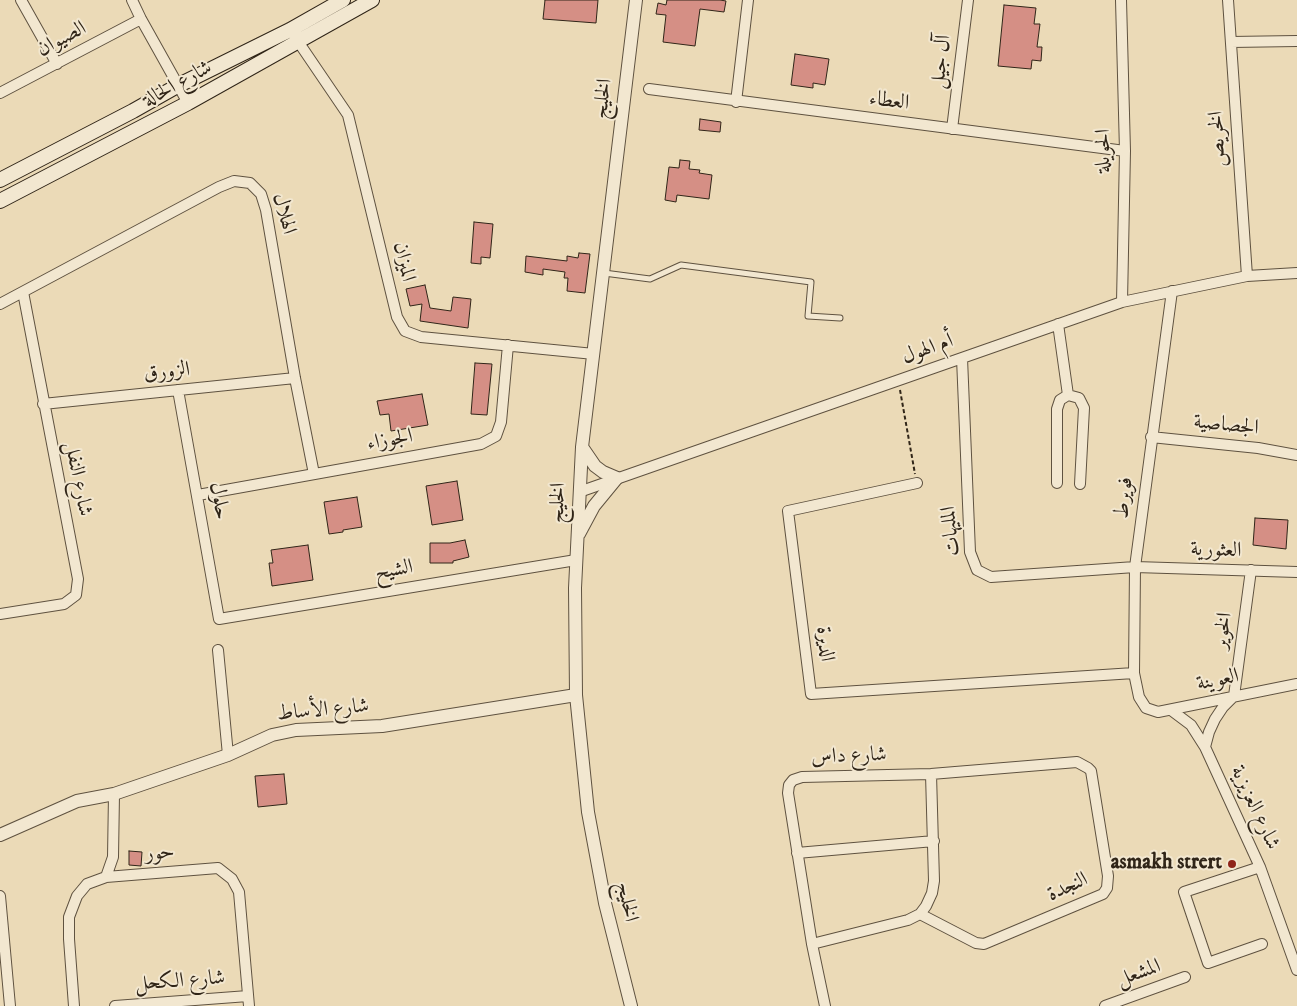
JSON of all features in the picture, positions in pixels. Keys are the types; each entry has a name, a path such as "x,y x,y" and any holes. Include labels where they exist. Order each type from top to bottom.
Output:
{"main road":[{"name":"شارع الحالة","path":"0,201 188,103 294,35 343,0"},
{"name":"شارع الحالة","path":"0,180 179,85 372,0"}],"street":[{"path":"21,0 57,64"},
{"path":"132,0 188,103"},
{"name":"الخليج","path":"630,1006 605,903 588,812 576,695 576,560 578,492 582,447 636,0"},
{"path":"736,102 748,0"},
{"name":"آل جيل","path":"952,129 968,0"},
{"name":"الحويلة","path":"1121,0 1125,151 1122,302"},
{"name":"الخريص","path":"1228,0 1247,276"},
{"name":"الصيوان","path":"0,93 141,19"},
{"name":"الميزان","path":"294,35 348,115 397,317 405,331 421,337 594,354"},
{"path":"1231,42 1297,41"},
{"name":"العطاء","path":"649,89 736,102 1125,151"},
{"name":"الهلال","path":"0,304 219,187 234,181 250,183 261,194 266,210 295,378 314,474"},
{"name":"أم الهول","path":"578,492 1122,302 1247,276 1297,273"},
{"name":"فويرط","path":"1146,708 1139,697 1134,673 1135,567 1172,291"},
{"name":"شارع النفل","path":"0,614 64,604 76,595 78,579 22,292"},
{"path":"1058,324 1068,395"},
{"name":"الجوزاء","path":"198,495 481,444 496,436 500,422 508,345"},
{"name":"المليهات","path":"962,358 970,552 978,570 991,577 1135,567"},
{"name":"الزورق","path":"43,404 295,378"},
{"name":"حلول","path":"178,390 219,620"},
{"path":"1056,483 1056,409 1060,400 1068,395 1079,398 1084,408 1080,484"},
{"name":"الجصاصية","path":"1151,437 1258,448 1297,455"},
{"path":"577,538 594,506 617,478 595,466 582,447"},
{"name":"الديرة","path":"917,483 788,511 811,694 1134,673"},
{"name":"الشيح","path":"219,620 576,560"},
{"name":"العثورية","path":"1135,567 1297,572"},
{"name":"الخوير","path":"1234,696 1251,570"},
{"path":"218,650 228,755"},
{"name":"العوينة","path":"1146,708 1158,712 1171,710 1297,684"},
{"name":"شارع الأساط","path":"0,835 78,801 114,794 228,755 272,735 296,730 382,726 576,695"},
{"name":"شارع العزيزية","path":"1205,747 1215,719 1234,696"},
{"name":"شارع العزيزية","path":"1171,710 1191,726 1205,747 1260,867 1297,970"},
{"name":"شارع داس","path":"825,1006 812,944 788,793 789,785 793,780 802,777 931,774 1077,762"},
{"name":"النجدة","path":"920,914 976,943 984,944 1103,894 1107,888 1108,876 1091,771 1077,762"},
{"path":"812,944 897,923 920,914 926,906 932,893 934,881 931,774"},
{"path":"106,877 113,857 114,794"},
{"path":"797,853 934,841"},
{"path":"1260,867 1184,892 1208,963 1262,944"},
{"name":"حور","path":"74,1006 69,917 76,896 87,884 106,877 218,868 232,879 239,892 248,1001"},
{"path":"0,896 10,1006"},
{"name":"المشعل","path":"1105,1006 1185,977"},
{"name":"شارع الكحل","path":"115,1006 248,1001"}],"lane":[{"path":"604,273 650,279 681,265 811,282 808,316 840,318"}],"path":[{"path":"898,381 917,483"}],"building":[{"path":"545,0 598,0 596,23 543,19"},
{"path":"667,0 726,1 724,12 700,9 695,46 663,42 666,15 656,14 658,3 666,5"},
{"path":"1004,5 1036,8 1034,24 1040,24 1037,47 1042,47 1041,61 1032,60 1031,69 998,66"},
{"path":"795,54 829,59 825,85 813,83 813,88 791,85"},
{"path":"700,119 721,122 720,132 699,130"},
{"path":"680,160 690,161 689,169 700,170 699,173 712,175 709,199 677,195 676,202 665,200 669,167 679,168"},
{"path":"474,222 493,224 490,258 481,257 481,264 471,263"},
{"path":"579,253 590,254 585,293 567,291 568,278 564,278 565,272 543,269 543,275 525,272 526,256 567,261 567,256 578,258"},
{"path":"425,285 430,308 451,311 453,297 471,299 468,328 420,321 422,304 410,306 406,289"},
{"path":"475,363 492,364 487,415 471,414"},
{"path":"422,394 428,425 391,431 389,414 380,415 377,401"},
{"path":"457,481 463,520 432,525 426,486"},
{"path":"357,497 362,527 329,534 324,502"},
{"path":"1255,518 1288,520 1286,549 1253,545"},
{"path":"465,540 469,557 453,561 453,563 430,563 430,543 450,543"},
{"path":"308,545 313,580 272,586 269,563 273,563 271,550"},
{"path":"284,774 287,804 258,807 255,776"},
{"path":"129,851 142,852 141,866 129,865"}],"place":[{"name":"asmakh strert","path":"1232,864"}]}
